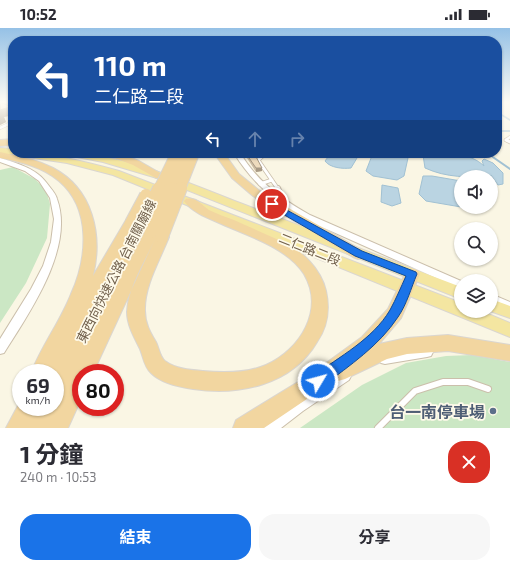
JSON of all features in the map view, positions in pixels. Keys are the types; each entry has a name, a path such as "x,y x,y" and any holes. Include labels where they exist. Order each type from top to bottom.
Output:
{"highway":[{"path":"17,158 40,166 57,174 68,182 76,191 85,206 90,227 89,267 79,297 45,364"},
{"path":"122,158 160,176"},
{"path":"167,158 146,230 142,288 136,310 138,327 157,366 176,376 199,381 226,382 250,379 273,370 290,360 306,345 314,331 320,314 321,300 318,286 312,273 296,254 284,247 206,213 190,201"},
{"path":"54,364 88,300 146,230 185,158"},
{"name":"東西向快速公路 台南關廟線","path":"64,373 146,230 185,158"},
{"path":"223,158 237,178 248,187 272,204 358,254"},
{"name":"東西向快速公路 台南關廟線","path":"87,364 146,230"},
{"path":"244,428 318,381 369,342 395,313 409,281"},
{"path":"318,381 384,351 407,346 448,343 510,352"},
{"path":"56,428 72,395"},
{"path":"17,428 29,416"}],"main road":[{"name":"二仁路二段","path":"56,158 91,166 137,180 190,201 409,281 454,291"},
{"name":"二仁路二段","path":"95,158 160,176 358,254 454,306"},
{"path":"498,308 510,312"},
{"path":"481,318 510,330"}],"street":[{"path":"240,158 250,175 284,204 307,217 454,282"},
{"path":"0,160 29,171 41,179 49,189 56,206 57,225 51,259 42,279 0,349"},
{"path":"498,301 510,306"},
{"path":"270,428 298,406 341,378 380,360 427,352 468,350 510,352"}],"lane":[{"path":"510,137 506,140 510,142"},
{"path":"260,158 258,160 279,190 284,204"},
{"path":"260,185 272,180"},
{"path":"378,428 415,391 443,382 468,382 488,389"}],"green space":[{"path":"13,167 35,179 46,190 50,204 47,238 26,283 0,323 0,170"},
{"path":"472,355 510,362 510,428 300,428 362,385 406,363 446,356"}],"water":[{"path":"327,158 357,158 351,168 333,167 325,161"},
{"path":"371,158 408,158 404,176 397,180 373,176 366,171"},
{"path":"423,158 472,158 484,166 482,161 484,159 493,163 503,173 503,184 498,185 498,170 454,170 454,176 441,174 425,168"},
{"path":"423,176 454,180 454,206 426,201 419,194"},
{"path":"382,185 398,188 401,203 392,206 381,202"}],"building":[{"path":"249,158 257,158 262,168 256,168"}],"waterway":[{"path":"502,131 510,131"},
{"path":"494,158 510,169"}],"place":[{"name":"台一南停車場","path":"493,411"}],"route":[{"path":"272,204 358,254 412,274 395,313 382,329 369,342 318,381"}]}
